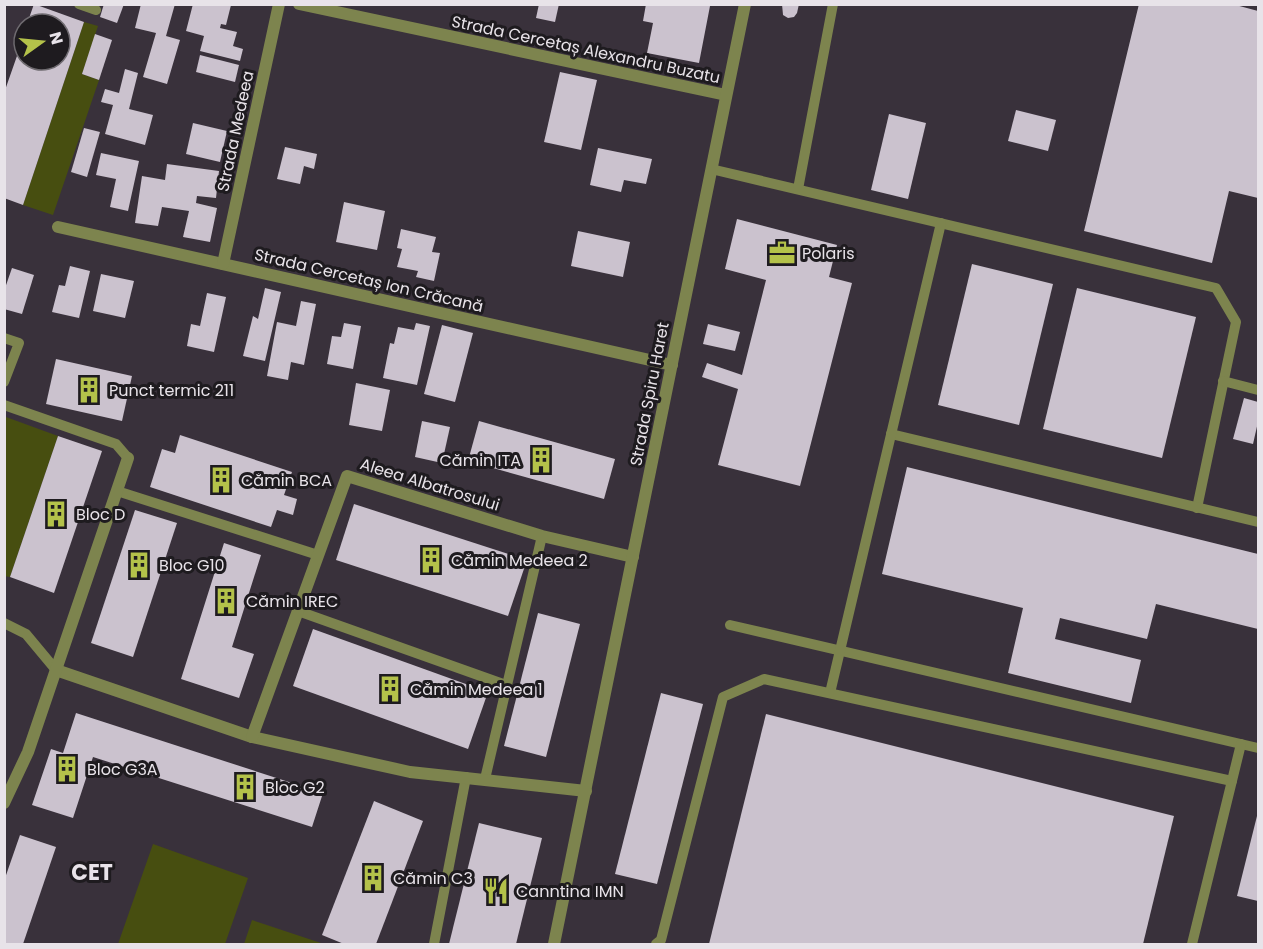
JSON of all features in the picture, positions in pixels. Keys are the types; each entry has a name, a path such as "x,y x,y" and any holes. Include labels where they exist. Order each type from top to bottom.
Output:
{"street":[{"name":"Strada Medeea","path":"223,264 279,4"},
{"name":"Strada Cercetaș Alexandru Buzatu","path":"298,4 726,96"},
{"name":"Strada Spiru Haret","path":"554,945 745,4"},
{"name":"Strada Cercetaș Ion Crăcană","path":"58,226 672,365"},
{"path":"4,803 28,752 128,458"},
{"name":"Aleea Albatrosului","path":"252,737 347,476 542,536 633,557"},
{"path":"56,670 252,737 410,772 586,791"}],"lane":[{"path":"79,4 96,10"},
{"path":"798,189 832,4"},
{"path":"711,169 1216,288 1236,322 1197,508"},
{"path":"831,693 940,223"},
{"path":"4,338 19,343 4,382"},
{"path":"1223,381 1258,390"},
{"path":"4,405 116,444 128,458"},
{"path":"891,434 1258,522"},
{"path":"117,491 318,555"},
{"path":"485,779 542,536"},
{"path":"298,611 506,685"},
{"path":"4,623 26,634 56,670"},
{"path":"730,625 1258,748"},
{"path":"656,945 661,940 723,697 764,679 1232,781"},
{"path":"1192,945 1241,744"},
{"path":"434,945 465,777"}],"green space":[{"path":"84,22 98,26 82,74 99,80 53,215 23,205 67,72 72,72 72,58"},
{"path":"6,417 58,436 10,577 4,576"},
{"path":"153,844 248,878 225,944 118,944"},
{"path":"252,920 324,944 244,944"}],"building":[{"path":"34,4 56,12 31,12"},
{"path":"104,4 124,4 117,23 100,17"},
{"path":"141,4 175,4 166,36 180,40 167,84 143,77 156,33 135,28"},
{"path":"193,4 231,5 226,25 221,24 220,28 237,32 233,46 243,49 240,61 200,51 204,36 186,31"},
{"path":"539,4 559,4 555,22 536,18"},
{"path":"646,4 710,6 699,63 647,53 653,23 643,21"},
{"path":"782,4 799,4 794,17 788,18 783,15"},
{"path":"1139,4 1232,4 1258,11 1258,198 1229,191 1212,263 1084,231"},
{"path":"72,18 84,22 72,58"},
{"path":"95,34 112,40 99,80 82,74"},
{"path":"200,55 239,65 235,82 196,72"},
{"path":"125,69 138,73 129,109 153,115 145,145 105,134 113,105 101,102 105,89 119,93"},
{"path":"12,70 67,72 23,205 4,198 4,93"},
{"path":"560,72 597,80 581,150 544,142"},
{"path":"1016,110 1056,120 1048,151 1008,141"},
{"path":"889,114 926,123 908,199 871,190"},
{"path":"193,123 227,131 220,162 186,154"},
{"path":"84,128 100,132 87,177 71,172"},
{"path":"285,147 317,154 314,169 304,166 300,184 277,179"},
{"path":"598,148 652,159 646,184 624,180 621,192 590,185"},
{"path":"101,153 139,161 128,211 110,207 116,179 96,175"},
{"path":"167,164 219,171 216,198 197,196 196,203 217,208 210,242 183,237 189,211 162,207 158,226 135,223 142,176 165,180"},
{"path":"344,202 385,211 377,250 336,242"},
{"path":"737,219 837,245 829,277 852,283 800,486 718,465 738,389 702,377 707,363 742,375 766,280 725,269"},
{"path":"401,229 436,237 432,252 440,253 434,281 416,277 418,271 397,267 402,249 397,248"},
{"path":"578,231 630,242 623,277 571,266"},
{"path":"972,264 1053,284 1019,425 938,405"},
{"path":"70,266 90,271 79,318 52,312 59,285 65,286"},
{"path":"12,268 34,275 22,314 4,309 4,291"},
{"path":"101,274 134,281 125,318 93,311"},
{"path":"265,288 281,292 265,361 243,356 253,316 258,319"},
{"path":"1077,288 1196,317 1162,458 1043,429"},
{"path":"207,293 226,297 214,352 187,346 191,324 200,326"},
{"path":"301,301 316,304 304,365 291,362 288,380 267,376 277,322 296,326"},
{"path":"344,323 361,326 353,369 327,364 332,336 341,337"},
{"path":"416,323 430,326 417,385 383,378 390,343 394,344 398,327 414,330"},
{"path":"708,324 740,332 735,351 703,344"},
{"path":"442,325 473,333 455,402 424,394"},
{"name":"Punct termic 211","path":"56,359 132,376 122,421 46,404"},
{"path":"356,383 390,390 382,431 349,425"},
{"path":"1244,398 1258,402 1258,422 1253,444 1233,439"},
{"path":"422,421 450,427 442,463 415,457"},
{"name":"Cămin ITA","path":"479,421 615,459 604,499 468,461"},
{"name":"Cămin BCA","path":"180,435 292,472 284,495 297,499 293,515 277,510 271,527 150,487 162,449 175,453"},
{"name":"Bloc D","path":"58,436 102,451 54,593 10,577"},
{"path":"907,467 1258,554 1258,629 1156,604 1147,639 1060,618 1055,639 1141,660 1131,703 1008,673 1023,608 882,574"},
{"name":"Cămin Medeea 2","path":"354,504 527,560 508,616 336,560"},
{"name":"Bloc G10","path":"135,510 177,523 133,657 91,643"},
{"name":"Cămin IREC","path":"224,543 261,555 232,647 254,654 239,698 181,679"},
{"path":"538,613 580,624 546,757 504,746"},
{"name":"Cămin Medeea 1","path":"313,629 488,692 468,749 293,686"},
{"path":"661,693 703,704 657,884 615,874"},
{"path":"76,713 323,793 312,827 93,757 73,818 32,805 51,749 63,753"},
{"path":"766,714 1174,816 1143,944 709,944"},
{"name":"Cămin C3","path":"374,801 423,821 376,944 344,944 322,935"},
{"path":"1258,812 1258,901 1237,896"},
{"name":"Canntina IMN","path":"479,823 542,838 516,944 449,944"},
{"path":"20,835 56,847 23,944 4,944 4,881"}],"place":[{"name":"Polaris","path":"782,253"},
{"name":"Punct termic 211","path":"89,390"},
{"name":"Cămin ITA","path":"541,460"},
{"name":"Cămin BCA","path":"221,480"},
{"name":"Bloc D","path":"56,514"},
{"name":"Cămin Medeea 2","path":"431,560"},
{"name":"Bloc G10","path":"139,565"},
{"name":"Cămin IREC","path":"226,601"},
{"name":"Cămin Medeea 1","path":"390,689"},
{"name":"Bloc G3A","path":"67,769"},
{"name":"Bloc G2","path":"245,787"},
{"name":"Cămin C3","path":"373,878"},
{"name":"Canntina IMN","path":"496,891"}],"district":[{"name":"CET","path":"92,872"}]}
